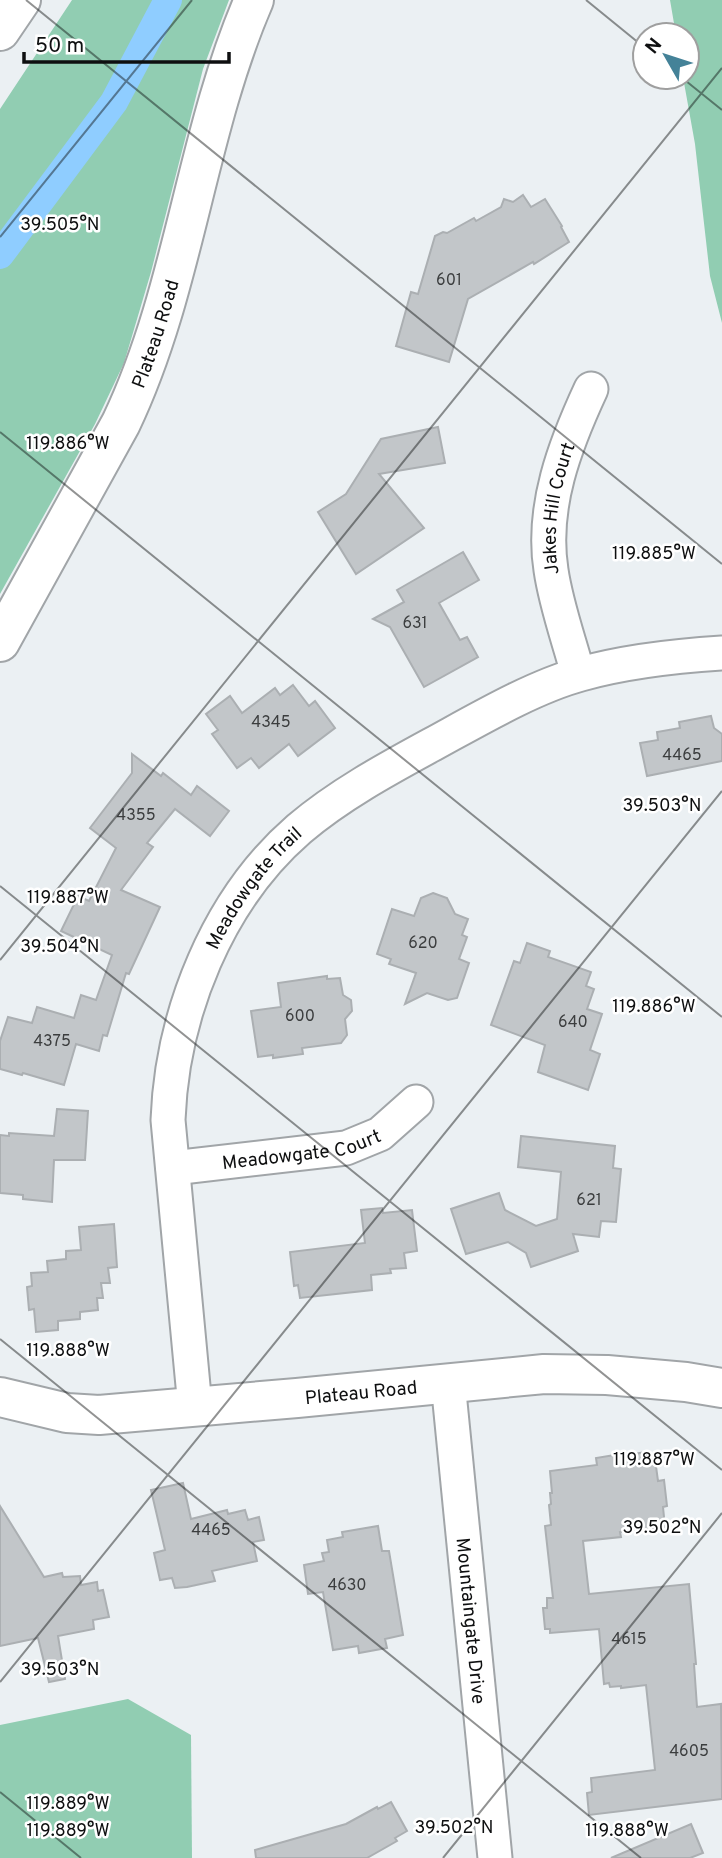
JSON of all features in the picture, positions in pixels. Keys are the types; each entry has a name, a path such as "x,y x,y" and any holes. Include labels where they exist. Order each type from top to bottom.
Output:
{"street":[{"path":"0,31 21,0"},
{"name":"Plateau Road","path":"0,642 138,388 160,323 227,73 254,0"},
{"name":"Jakes Hill Court","path":"578,674 551,569 550,526 556,480 591,389"},
{"name":"Meadowgate Trail","path":"195,1407 168,1120 169,1092 174,1054 184,1016 218,934 241,896 298,830 384,771 513,702 578,674 639,662 722,653"},
{"name":"Meadowgate Court","path":"173,1168 346,1148 380,1134 416,1102"},
{"name":"Plateau Road","path":"0,1397 67,1413 99,1415 514,1376 572,1374 660,1379 722,1388"},
{"name":"Mountaingate Drive","path":"448,1382 495,1858"}],"green space":[{"path":"72,0 229,0 203,69 151,272 124,363 95,424 0,594 0,109"},
{"path":"670,0 722,0 722,323 710,276 695,144 686,91 701,91 701,21 674,21"},
{"path":"128,1699 191,1735 192,1858 0,1858 0,1725"}],"building":[{"path":"523,195 531,207 545,199 569,242 468,299 449,362 396,346 411,292 418,294 435,236 447,233 474,218 476,221 501,207 504,199 513,202"},
{"path":"438,427 445,463 379,474 424,528 356,574 318,512 346,494 381,439"},
{"path":"463,552 479,580 439,603 460,640 467,637 478,657 424,687 390,627 373,619 404,602 397,590"},
{"path":"293,685 309,706 315,701 335,728 298,756 289,744 259,768 251,758 237,768 212,734 218,730 206,714 230,696 242,713 275,688 280,695"},
{"path":"711,716 714,728 722,734 722,761 647,776 640,743 658,740 657,732 680,728 679,722"},
{"path":"132,754 191,795 197,786 229,811 210,836 175,809 147,843 153,847 121,890 160,907 129,974 126,973 107,1036 103,1035 99,1051 76,1044 64,1085 0,1069 0,1041 8,1017 32,1023 37,1007 74,1018 81,995 96,1000 112,955 61,931 78,896 89,901 116,848 90,828 132,773"},
{"path":"433,893 447,898 455,914 468,919 462,935 467,937 459,959 469,963 457,998 448,1000 427,993 405,1004 416,973 389,964 391,959 377,954 392,909 414,916 421,898"},
{"path":"527,943 550,951 548,957 591,972 586,986 594,989 587,1009 602,1014 590,1050 600,1054 588,1090 538,1072 545,1045 491,1025 514,961 520,963"},
{"path":"327,976 327,979 340,978 343,995 351,1000 352,1011 345,1019 347,1035 341,1043 302,1048 303,1054 258,1057 251,1011 281,1007 278,983"},
{"path":"57,1109 88,1111 85,1160 54,1160 52,1202 0,1193 0,1135 9,1136 9,1133 54,1136"},
{"path":"521,1136 615,1146 613,1168 621,1169 616,1222 601,1221 599,1237 573,1234 578,1251 531,1267 526,1253 508,1242 466,1254 451,1209 499,1193 505,1210 536,1226 557,1219 561,1172 518,1167"},
{"path":"382,1208 383,1213 412,1210 417,1251 404,1253 406,1268 390,1269 391,1273 371,1275 372,1290 300,1298 298,1285 294,1286 290,1252 365,1243 361,1210"},
{"path":"114,1224 117,1267 108,1268 110,1283 101,1283 103,1298 97,1298 98,1310 80,1312 80,1319 58,1321 58,1330 36,1332 34,1309 29,1310 27,1287 32,1286 31,1273 48,1272 47,1261 66,1259 66,1251 81,1250 79,1227"},
{"path":"647,1452 648,1460 655,1459 658,1481 664,1480 667,1506 663,1507 665,1527 620,1532 621,1537 583,1541 589,1594 689,1584 697,1707 721,1704 722,1799 589,1815 587,1793 592,1792 591,1778 655,1770 646,1685 621,1688 610,1687 609,1683 604,1684 599,1629 550,1633 550,1629 545,1629 543,1608 547,1608 547,1598 553,1598 545,1526 551,1525 550,1471 597,1465 596,1458"},
{"path":"183,1483 191,1519 227,1510 228,1514 245,1510 248,1520 259,1517 264,1540 253,1542 257,1561 212,1571 215,1581 187,1587 175,1588 172,1578 160,1580 154,1553 165,1550 151,1490"},
{"path":"0,1506 44,1577 62,1573 63,1577 80,1576 81,1585 97,1582 98,1591 103,1590 109,1617 93,1620 94,1629 58,1636 65,1679 49,1682 38,1638 0,1646"},
{"path":"378,1526 382,1551 389,1551 403,1635 385,1639 387,1648 359,1653 358,1646 333,1650 323,1592 308,1594 304,1565 324,1561 322,1553 329,1552 327,1540 343,1537 342,1532"},
{"path":"391,1802 407,1831 395,1838 397,1841 367,1858 256,1858 255,1850 346,1824"},
{"path":"691,1824 703,1853 690,1858 611,1858"}],"waterway":[{"path":"0,255 114,102 168,0"}]}
